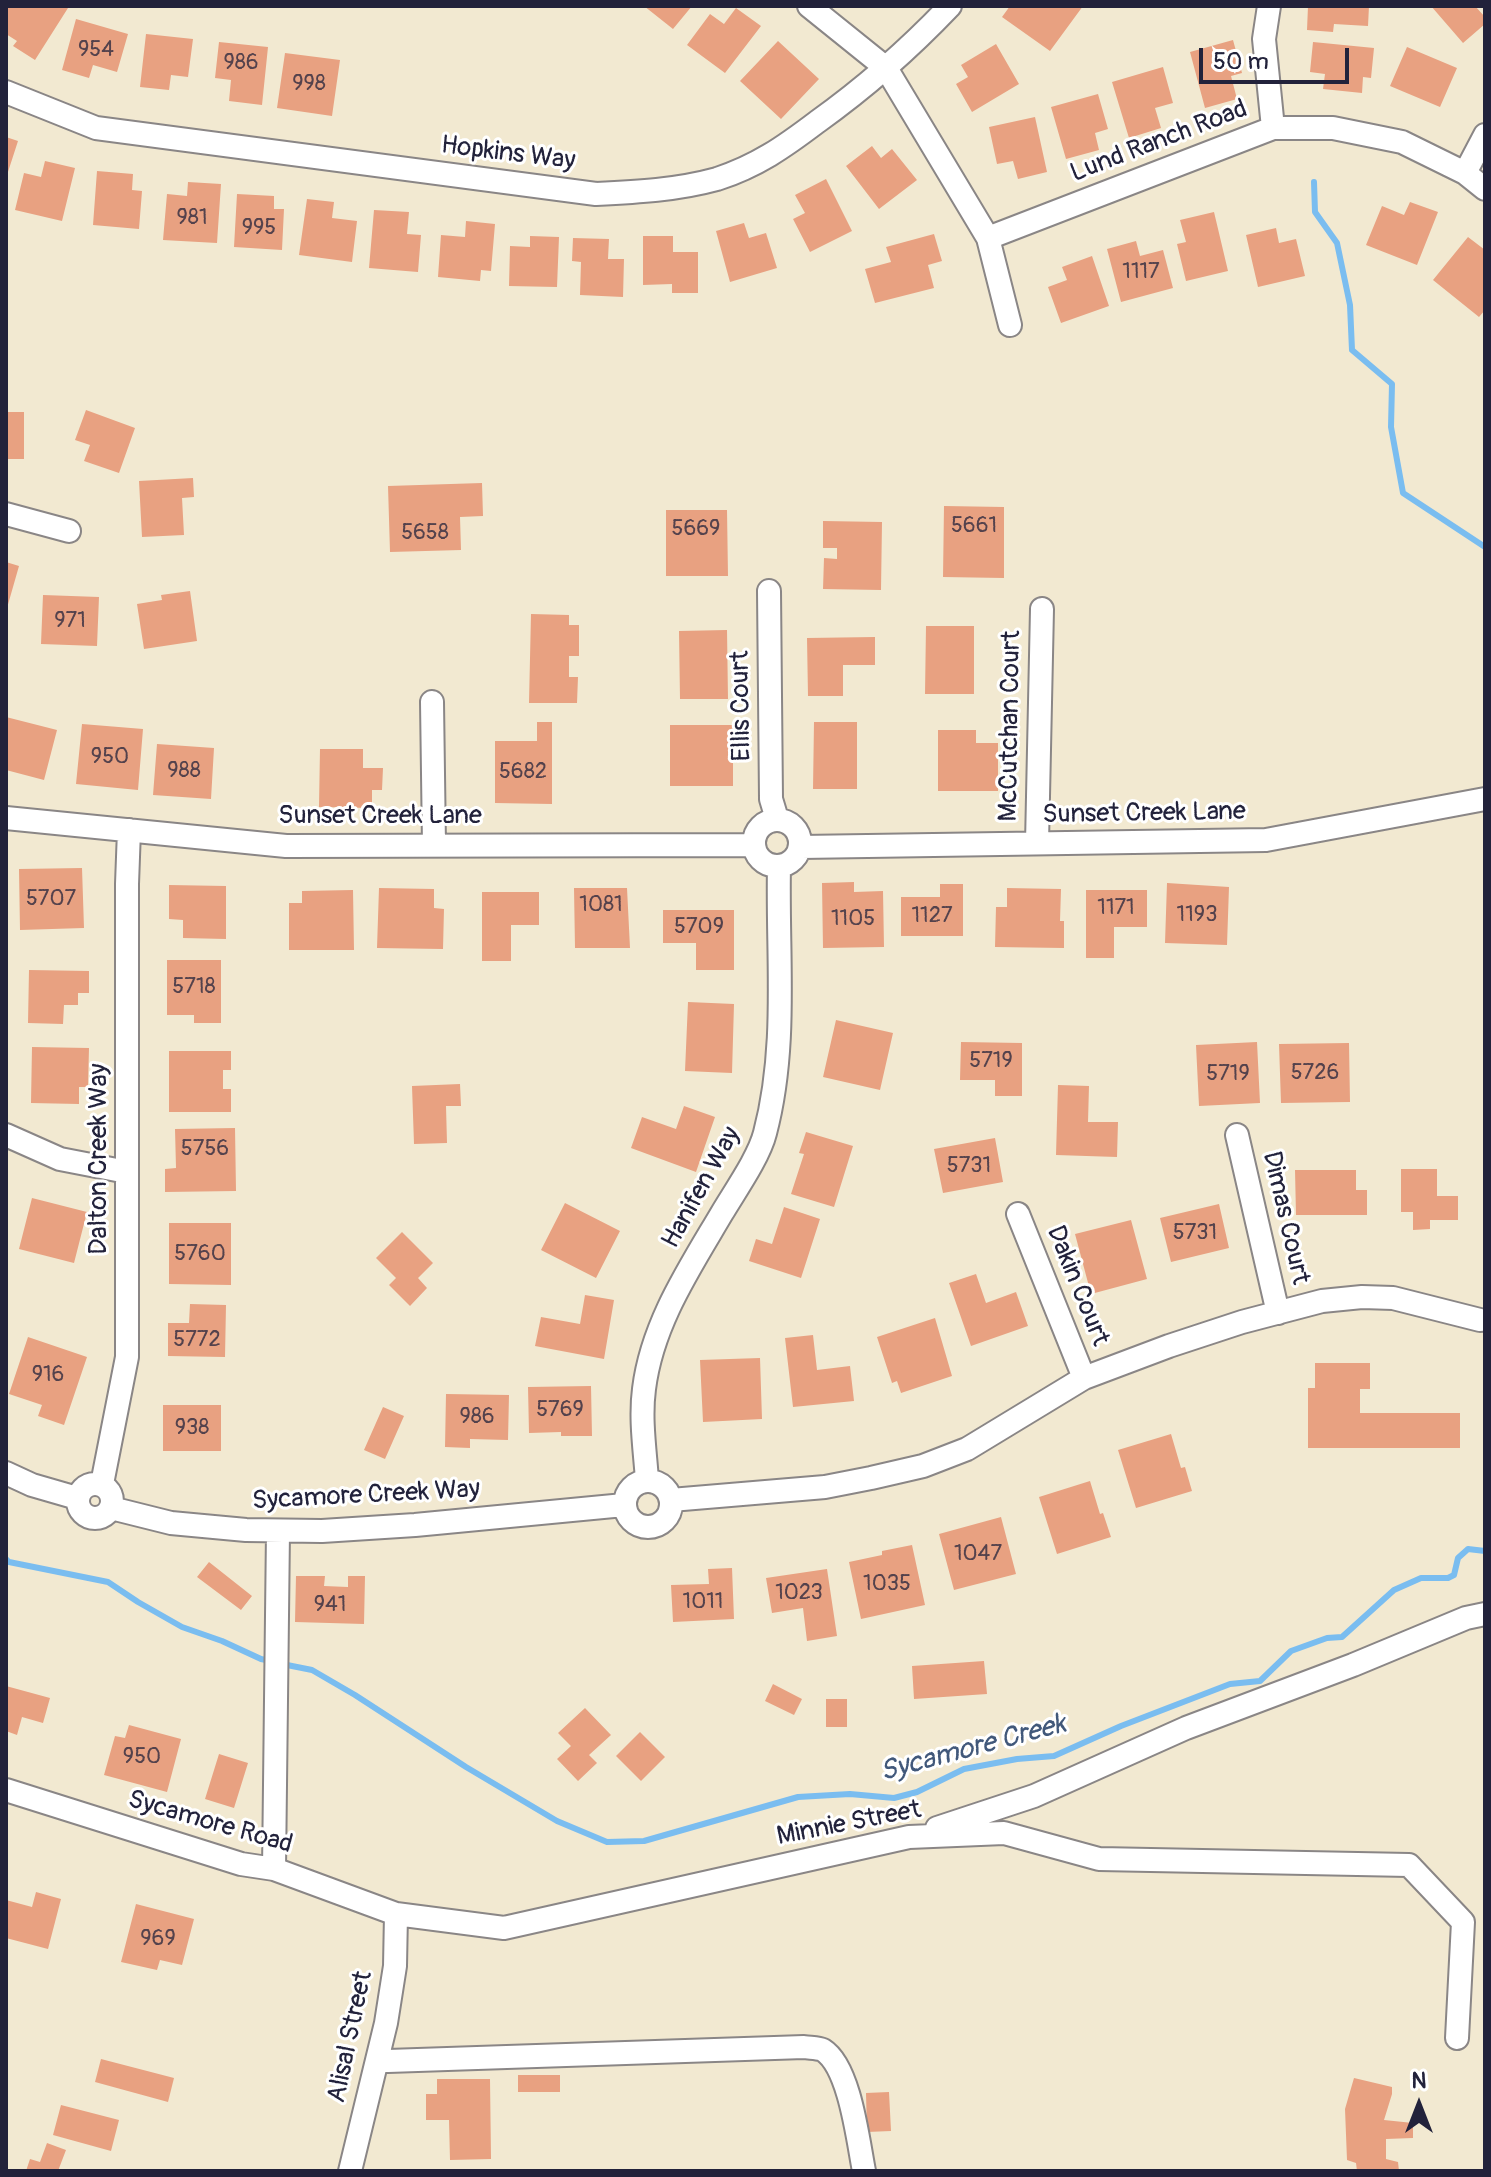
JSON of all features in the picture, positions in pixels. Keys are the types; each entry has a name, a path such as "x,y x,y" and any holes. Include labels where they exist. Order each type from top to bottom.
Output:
{"street":[{"path":"809,6 886,68 988,238 1010,325"},
{"name":"Hopkins Way","path":"6,92 96,128 596,194 656,192 717,178 770,157 860,92 908,50 950,6"},
{"path":"1269,6 1264,39 1273,128"},
{"name":"Lund Ranch Road","path":"988,238 1273,128 1333,128 1402,142 1465,173 1485,189"},
{"path":"1465,173 1485,135"},
{"path":"6,514 69,531"},
{"name":"Ellis Court","path":"769,591 771,799 777,819"},
{"name":"McCutchan Court","path":"1037,843 1042,609"},
{"path":"432,702 434,845"},
{"name":"Sunset Creek Lane","path":"801,847 1266,840 1485,799"},
{"name":"Sunset Creek Lane","path":"6,818 286,846 754,845"},
{"path":"777,819 794,826 801,839 801,847 793,861 779,867 765,863 758,857 754,845 759,828 777,819"},
{"name":"Dalton Creek Way","path":"102,1484 127,1357 129,830"},
{"name":"Hanifen Way","path":"647,1480 643,1393 649,1360 661,1325 677,1290 765,1136 779,1064 779,867"},
{"path":"6,1135 60,1159 127,1172"},
{"name":"Dimas Court","path":"1237,1135 1278,1313"},
{"name":"Dakin Court","path":"1018,1214 1084,1378"},
{"path":"671,1500 825,1487 923,1466 967,1449 1084,1378 1242,1322 1322,1301 1393,1298 1480,1320"},
{"path":"6,1473 32,1485 77,1498"},
{"path":"647,1480 664,1487 671,1500 668,1517 650,1527 635,1524 624,1505 630,1489 647,1480"},
{"path":"102,1484 111,1493 111,1508 100,1517 90,1517 81,1511 77,1498 85,1486 102,1484"},
{"name":"Sycamore Creek Way","path":"111,1508 171,1523 246,1530 322,1531 624,1505"},
{"path":"274,1869 278,1531"},
{"path":"909,1837 1034,1796 1186,1728 1353,1665 1466,1618 1485,1614"},
{"name":"Sycamore Road","path":"6,1790 241,1864 274,1869 396,1914"},
{"name":"Minnie Street","path":"396,1914 504,1928 909,1837 1004,1833 1099,1859 1409,1865 1463,1922 1457,2038"},
{"name":"Alisal Street","path":"350,2171 386,2023 395,1966 396,1914"},
{"path":"377,2060 790,2047 822,2049 835,2063 846,2084 864,2171"}],"building":[{"path":"6,6 68,8 35,60 13,46 17,41 6,34"},
{"path":"644,6 692,6 673,29"},
{"path":"1010,6 1083,6 1050,51 1002,17"},
{"path":"1308,6 1369,6 1368,26 1334,24 1333,32 1307,30"},
{"path":"1431,6 1475,6 1485,17 1485,24 1463,43"},
{"path":"736,8 761,26 725,73 687,45 710,14 724,24"},
{"path":"76,19 128,34 117,72 93,65 89,78 62,70"},
{"path":"146,34 193,39 188,77 171,75 169,90 140,87"},
{"path":"1233,40 1242,73 1231,76 1237,99 1205,108 1190,52"},
{"path":"778,41 819,79 781,119 740,81"},
{"path":"219,42 268,47 262,105 229,101 231,80 215,78"},
{"path":"1313,42 1374,48 1371,78 1363,77 1362,93 1323,89 1325,74 1310,72"},
{"path":"996,44 1019,84 972,112 956,84 968,77 961,65"},
{"path":"1407,47 1457,68 1440,107 1390,86"},
{"path":"285,53 340,60 332,116 277,108"},
{"path":"1163,67 1173,103 1155,108 1161,128 1129,138 1112,82"},
{"path":"1098,94 1108,129 1095,133 1099,150 1066,159 1051,107"},
{"path":"1035,117 1047,172 1018,179 1013,161 997,164 989,127"},
{"path":"6,137 18,141 7,175 6,175"},
{"path":"872,146 881,158 892,149 917,180 879,209 846,166"},
{"path":"45,161 75,168 62,221 15,210 24,173 41,177"},
{"path":"97,171 133,174 132,190 142,191 139,229 93,225"},
{"path":"826,179 852,231 810,252 793,219 805,213 795,195"},
{"path":"188,182 221,184 217,243 163,240 167,194 187,196"},
{"path":"237,194 274,196 274,209 284,209 282,250 234,247"},
{"path":"307,199 334,202 332,218 357,221 352,262 299,255"},
{"path":"1410,202 1438,212 1417,265 1366,245 1382,206 1404,215"},
{"path":"374,210 409,212 407,234 421,235 418,272 369,268"},
{"path":"1214,212 1228,271 1186,281 1177,244 1186,242 1180,220"},
{"path":"466,221 495,224 491,271 481,270 480,281 438,277 441,235 465,237"},
{"path":"744,223 749,238 766,233 777,268 730,282 716,231"},
{"path":"1276,228 1279,243 1296,239 1305,276 1258,287 1246,235"},
{"path":"934,234 942,261 928,265 934,288 875,303 865,269 891,262 886,247"},
{"path":"530,236 559,237 557,287 509,286 510,246 530,247"},
{"path":"643,236 673,236 673,252 698,252 698,293 672,293 672,284 643,285"},
{"path":"1468,237 1485,250 1485,310 1479,317 1433,280"},
{"path":"573,238 609,239 608,259 624,259 623,297 580,295 581,262 572,261"},
{"path":"1136,241 1140,256 1163,250 1173,288 1121,302 1107,249"},
{"path":"1092,256 1109,306 1061,323 1048,287 1067,280 1062,267"},
{"path":"86,410 135,428 119,473 84,461 90,445 75,440"},
{"path":"6,412 24,412 24,459 6,459"},
{"path":"193,478 194,497 182,498 184,535 142,537 139,481"},
{"path":"482,483 483,516 460,517 461,550 390,552 388,486"},
{"path":"944,506 1004,507 1004,578 943,577"},
{"path":"666,510 727,510 728,576 666,576"},
{"path":"823,521 882,522 881,590 823,589 824,558 837,559 837,548 823,548"},
{"path":"6,562 19,566 7,608 6,607"},
{"path":"190,591 197,641 144,649 137,604 162,600 161,595"},
{"path":"43,595 99,597 97,646 41,644"},
{"path":"531,614 569,615 569,625 579,625 579,656 569,656 569,677 578,677 577,703 529,703"},
{"path":"926,626 974,626 974,694 925,694"},
{"path":"727,630 728,699 680,699 679,631"},
{"path":"875,637 875,665 843,665 843,696 808,696 807,638"},
{"path":"6,717 57,730 44,780 6,770"},
{"path":"537,722 552,722 552,804 495,803 495,741 537,741"},
{"path":"814,722 857,722 857,789 813,789"},
{"path":"82,724 143,729 138,790 76,784"},
{"path":"670,725 733,725 733,786 670,786"},
{"path":"938,730 976,730 976,743 998,743 998,791 938,791"},
{"path":"157,744 214,748 211,799 153,795"},
{"path":"320,749 363,749 363,768 383,768 382,790 372,790 372,808 319,807"},
{"path":"82,868 84,928 20,930 19,869"},
{"path":"854,882 854,892 883,891 884,947 823,948 822,883"},
{"path":"1167,883 1229,887 1227,945 1165,943"},
{"path":"940,884 963,884 963,936 901,936 901,897 940,897"},
{"path":"169,885 226,886 226,939 183,938 183,920 169,919"},
{"path":"379,888 434,889 434,908 444,909 443,949 377,948"},
{"path":"574,888 627,888 630,948 575,948"},
{"path":"1007,888 1061,889 1060,921 1064,921 1064,948 995,947 996,907 1007,907"},
{"path":"353,890 354,950 289,950 289,903 302,903 302,891"},
{"path":"1086,890 1147,890 1147,927 1114,927 1114,958 1086,958"},
{"path":"482,892 539,892 539,925 511,925 511,961 482,961"},
{"path":"663,910 734,910 734,970 696,970 696,943 663,943"},
{"path":"167,960 221,960 221,1023 194,1023 194,1015 167,1015"},
{"path":"29,970 89,971 89,993 78,993 78,1005 64,1005 63,1024 28,1023"},
{"path":"688,1002 734,1004 732,1073 685,1071"},
{"path":"836,1020 893,1033 880,1090 823,1077"},
{"path":"961,1042 1022,1043 1022,1096 995,1096 995,1080 960,1080"},
{"path":"1257,1042 1260,1103 1199,1106 1196,1045"},
{"path":"1349,1043 1350,1102 1281,1103 1279,1044"},
{"path":"32,1047 89,1048 88,1087 79,1087 79,1104 31,1103"},
{"path":"169,1051 231,1051 231,1070 223,1070 223,1089 231,1089 231,1112 169,1112"},
{"path":"460,1084 461,1106 446,1106 447,1143 414,1144 412,1086"},
{"path":"1058,1085 1089,1086 1088,1122 1118,1122 1117,1157 1056,1155"},
{"path":"684,1106 715,1117 696,1172 631,1148 642,1117 676,1129"},
{"path":"235,1128 236,1191 165,1192 165,1169 176,1168 175,1129"},
{"path":"806,1132 853,1146 834,1207 791,1194 804,1154 799,1153"},
{"path":"995,1138 1003,1182 943,1193 934,1149"},
{"path":"1401,1169 1437,1169 1437,1196 1458,1196 1458,1220 1430,1220 1430,1229 1413,1230 1413,1212 1401,1212"},
{"path":"1295,1170 1356,1170 1356,1190 1367,1190 1367,1215 1296,1215"},
{"path":"32,1198 87,1212 74,1263 19,1249"},
{"path":"565,1203 620,1231 596,1278 541,1250"},
{"path":"1219,1204 1229,1248 1171,1262 1160,1218"},
{"path":"784,1207 820,1219 801,1278 749,1261 756,1239 772,1244"},
{"path":"1131,1220 1147,1279 1091,1294 1075,1234"},
{"path":"169,1223 231,1223 231,1285 169,1284"},
{"path":"402,1232 433,1263 418,1278 427,1288 410,1306 389,1285 396,1278 376,1258"},
{"path":"976,1274 986,1303 1016,1292 1028,1326 971,1346 949,1283"},
{"path":"585,1295 614,1300 604,1359 535,1346 541,1317 580,1324"},
{"path":"190,1304 226,1305 225,1357 168,1356 168,1323 189,1323"},
{"path":"935,1318 952,1376 901,1393 897,1381 892,1383 877,1337"},
{"path":"813,1335 817,1370 850,1366 854,1401 793,1407 785,1338"},
{"path":"28,1337 87,1357 64,1425 38,1416 42,1405 9,1394"},
{"path":"760,1358 762,1419 703,1422 700,1360"},
{"path":"1315,1363 1370,1363 1370,1389 1360,1389 1360,1413 1460,1413 1460,1448 1308,1448 1308,1388 1315,1388"},
{"path":"591,1386 592,1436 561,1436 561,1432 529,1433 528,1387"},
{"path":"446,1394 509,1395 508,1440 470,1439 470,1448 445,1447"},
{"path":"163,1405 221,1405 221,1451 163,1451"},
{"path":"383,1407 404,1416 385,1459 364,1450"},
{"path":"1171,1434 1192,1491 1136,1508 1118,1450"},
{"path":"1090,1481 1111,1537 1057,1554 1039,1497"},
{"path":"1001,1517 1016,1574 954,1590 939,1534"},
{"path":"912,1545 925,1605 861,1619 849,1562"},
{"path":"209,1562 252,1596 241,1610 197,1577"},
{"path":"732,1568 734,1619 673,1622 671,1585 709,1584 708,1569"},
{"path":"827,1569 837,1636 807,1641 803,1608 772,1613 766,1578"},
{"path":"296,1576 325,1576 324,1586 348,1587 348,1576 365,1576 364,1624 295,1622"},
{"path":"984,1661 987,1694 914,1699 912,1666"},
{"path":"773,1684 802,1699 794,1715 765,1701"},
{"path":"6,1686 50,1698 43,1723 22,1717 17,1735 6,1731"},
{"path":"826,1699 847,1699 847,1727 826,1727"},
{"path":"585,1708 611,1735 589,1755 597,1763 578,1781 557,1759 571,1746 558,1733"},
{"path":"129,1725 181,1739 167,1792 104,1775 115,1736 125,1738"},
{"path":"640,1732 665,1757 641,1781 616,1756"},
{"path":"219,1754 248,1763 234,1808 205,1799"},
{"path":"36,1892 61,1899 48,1949 6,1938 6,1900 32,1907"},
{"path":"136,1904 194,1919 182,1965 160,1960 157,1970 121,1962"},
{"path":"101,2059 174,2078 168,2102 95,2082"},
{"path":"518,2075 560,2075 560,2092 518,2092"},
{"path":"1354,2078 1392,2087 1384,2120 1413,2123 1413,2138 1386,2139 1386,2159 1398,2162 1399,2171 1357,2171 1356,2163 1347,2160 1345,2109"},
{"path":"437,2079 490,2079 491,2159 450,2160 449,2120 426,2120 426,2094 437,2094"},
{"path":"889,2092 891,2131 867,2132 866,2093"},
{"path":"61,2105 119,2120 111,2151 53,2135"},
{"path":"47,2143 66,2150 58,2171 26,2171 30,2159 40,2162"}],"waterway":[{"path":"1314,182 1315,212 1337,243 1350,305 1352,350 1392,384 1391,427 1403,493 1485,547"},
{"name":"Sycamore Creek","path":"282,1664 312,1670 557,1821 607,1842 644,1841 798,1797 850,1794 894,1798 917,1792 964,1769 1054,1756 1230,1684 1260,1681 1291,1651 1327,1638 1342,1637 1394,1590 1421,1578 1448,1578 1454,1575 1458,1558 1468,1549 1485,1551"},
{"name":"Sycamore Creek","path":"6,1559 108,1582 182,1627 271,1661"}]}
